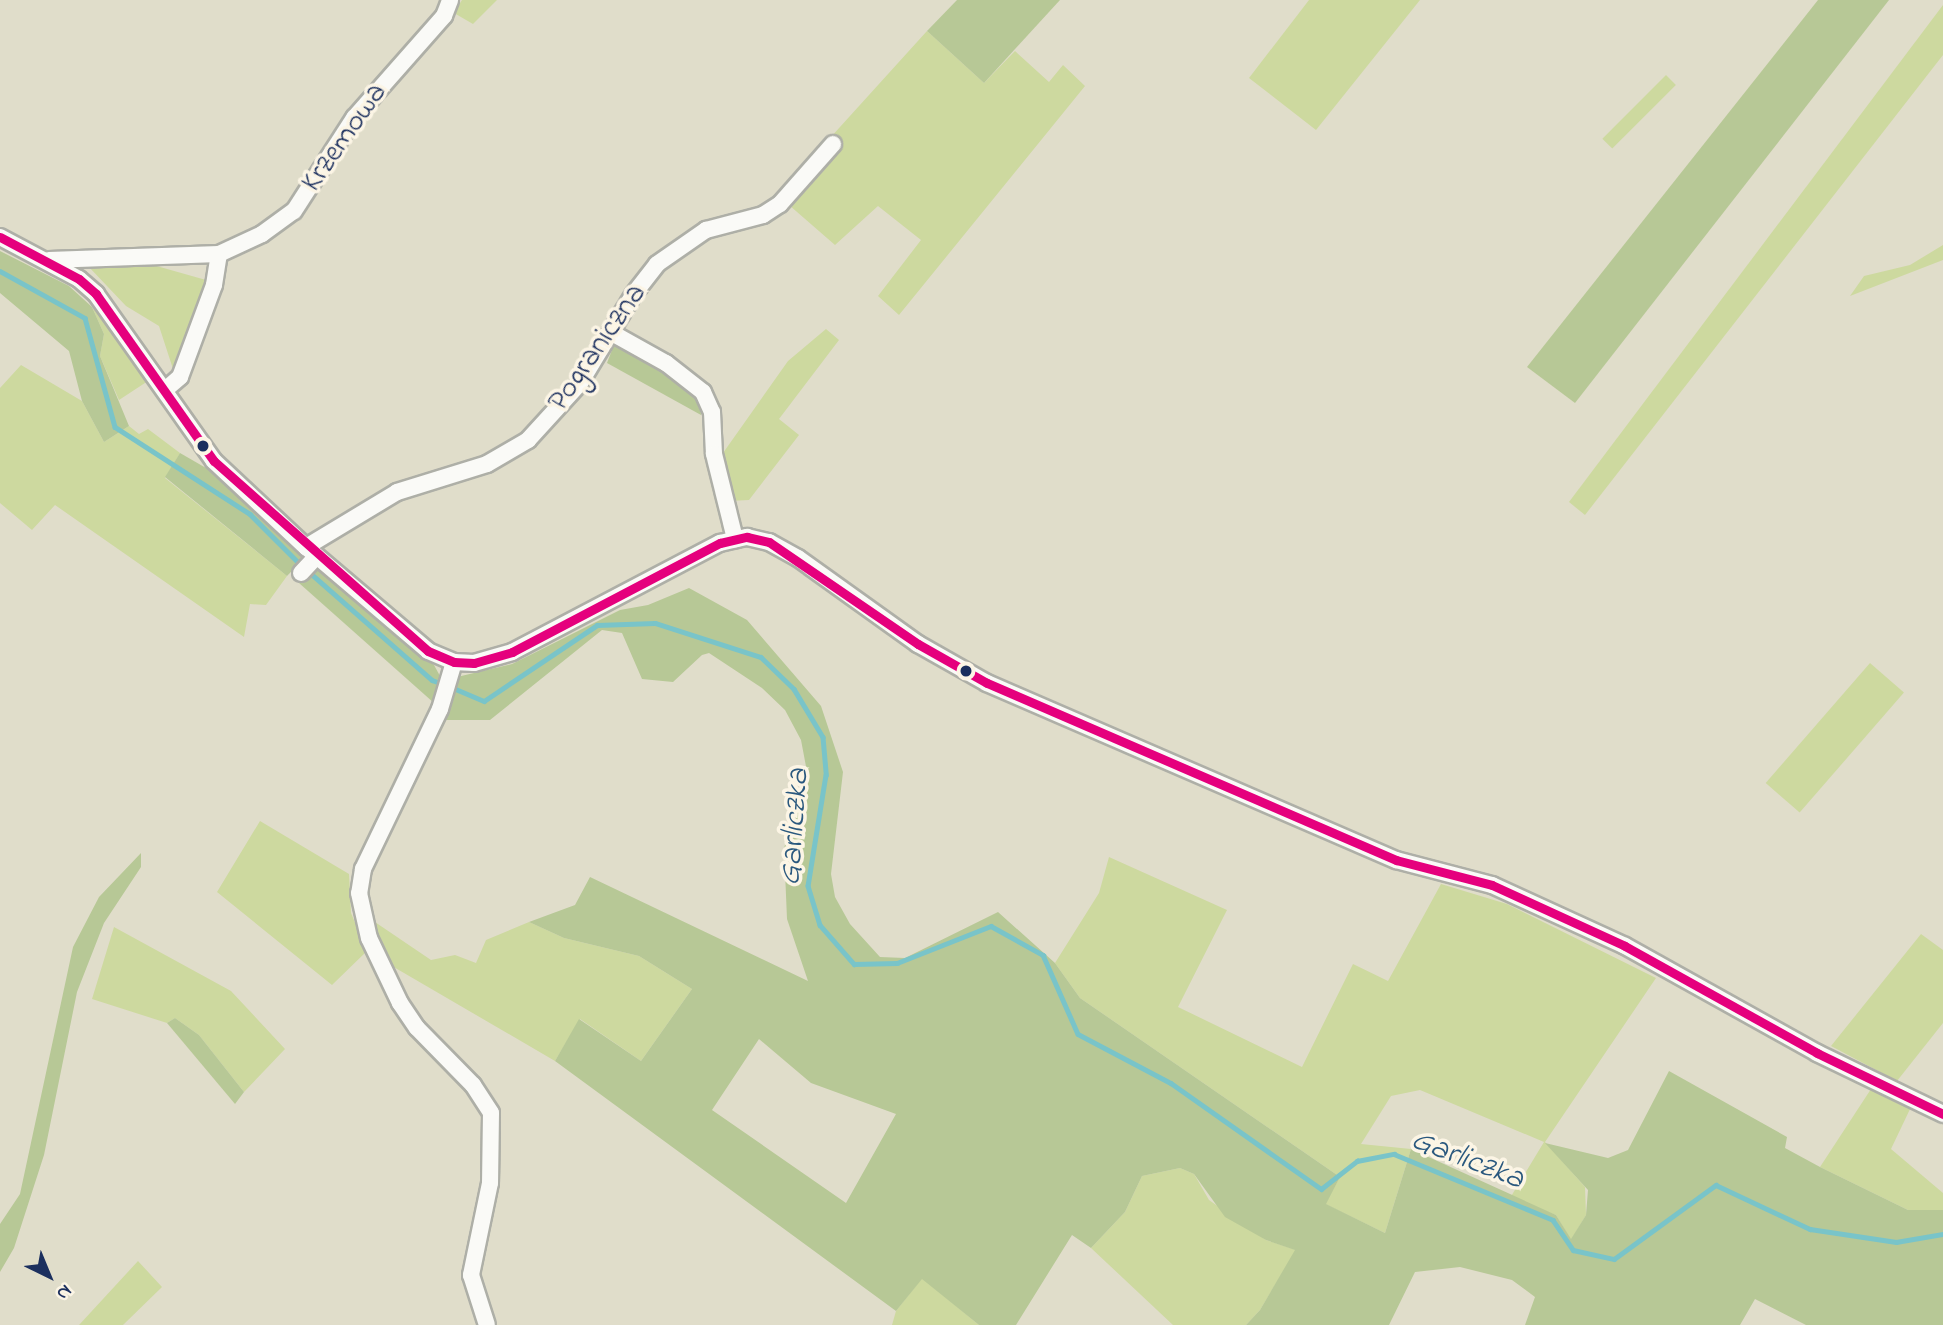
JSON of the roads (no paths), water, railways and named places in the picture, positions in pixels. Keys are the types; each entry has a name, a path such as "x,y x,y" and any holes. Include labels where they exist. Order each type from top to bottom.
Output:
{"street":[{"name":"Krzemowa","path":"43,260 219,254 262,234 294,211 354,118 444,16 450,0"},
{"name":"Pograniczna","path":"309,559 397,492 487,464 528,440 580,383 633,295 667,255 706,230 763,215 780,204 833,144"},
{"path":"0,237 79,279 96,294 214,461 309,559 418,643 454,662 474,663 512,652 735,539 769,542 798,558 918,645 987,683 1396,860 1492,885 1625,946 1817,1053 1943,1114"},
{"path":"165,390 180,377 214,285 219,254"},
{"path":"612,333 666,363 703,392 712,412 714,454 735,539"},
{"path":"454,662 447,685 363,869 359,893 369,938 400,1003 418,1028 473,1085 491,1113 490,1183 471,1275 487,1325"}],"waterway":[{"name":"Garliczka","path":"0,271 85,318 115,427 250,514 301,565"},
{"name":"Garliczka","path":"308,571 432,680 443,684"},
{"name":"Garliczka","path":"451,687 484,701 597,625 655,623 761,657 794,689 823,737 826,775 808,886 820,925 854,964 897,963 991,926 1043,955 1078,1034 1171,1083 1321,1189 1357,1161 1394,1154 1553,1220 1573,1250 1614,1259 1716,1185 1810,1229 1896,1242 1943,1234"}]}
